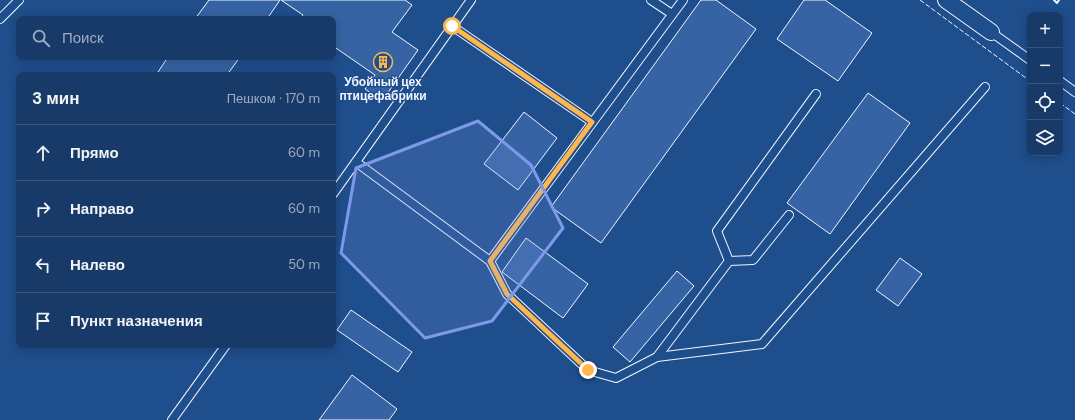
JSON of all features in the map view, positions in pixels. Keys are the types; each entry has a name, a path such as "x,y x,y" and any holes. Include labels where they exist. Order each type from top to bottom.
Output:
{"street":[{"path":"946,0 992,32"}],"lane":[{"path":"0,19 19,0"},
{"path":"336,190 471,0"},
{"path":"651,0 672,14"},
{"path":"490,261 682,0"},
{"path":"452,26 592,122"},
{"path":"992,32 1027,58"},
{"path":"1063,83 1075,92"},
{"path":"356,162 490,261 507,294 588,370 616,378 657,357 762,344 985,87"},
{"path":"729,261 717,231 816,94"},
{"path":"729,261 754,260 789,215"},
{"path":"657,357 729,261"},
{"path":"172,420 224,348"}],"highlighted area":[{"path":"478,121 531,165 563,228 492,321 425,338 341,253 356,168"}],"building":[{"path":"209,0 280,0 269,16 197,16"},
{"name":"Убойный цех птицефабрики","path":"281,0 405,0 412,5 392,32 418,50 382,101 365,89 375,75 336,48 336,16 302,16 303,15"},
{"path":"701,0 716,0 756,29 601,243 551,207"},
{"path":"804,0 825,0 872,33 838,81 777,39"},
{"path":"166,60 238,60 229,72 158,72"},
{"path":"868,93 910,123 830,234 787,203"},
{"path":"524,112 557,138 518,190 484,164"},
{"path":"526,238 588,284 563,318 502,272"},
{"path":"900,258 922,274 898,306 876,290"},
{"path":"677,271 694,286 630,362 613,347"},
{"path":"351,310 412,352 398,372 337,330"},
{"path":"352,375 397,409 389,420 319,420"}],"fence":[{"path":"920,0 1027,79"},
{"path":"1063,105 1075,114"}],"wall":[{"path":"1054,0 1057,3 1059,0"}],"place":[{"name":"Убойный цех птицефабрики","path":"383,62"}],"route":[{"path":"452,26 592,122 490,261 507,294 588,370"}]}
